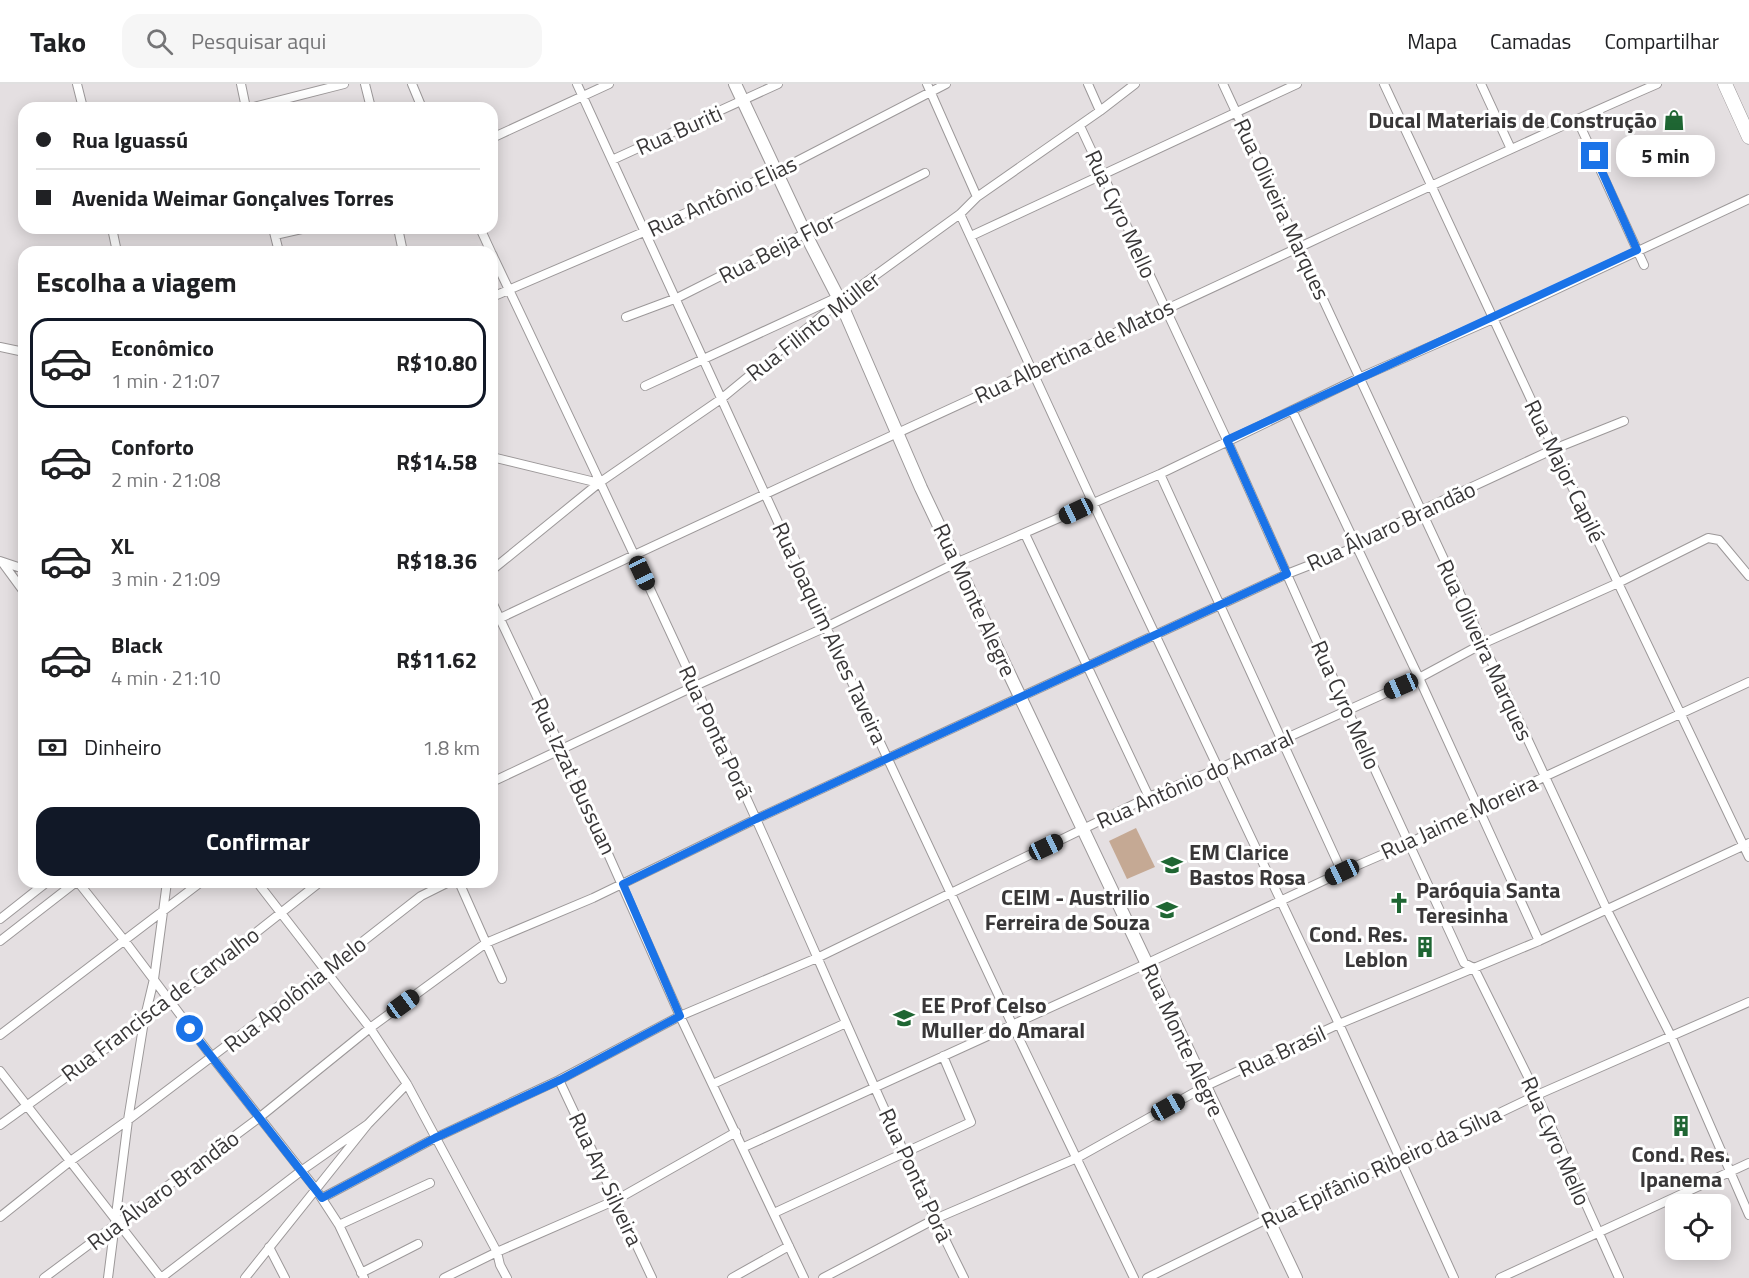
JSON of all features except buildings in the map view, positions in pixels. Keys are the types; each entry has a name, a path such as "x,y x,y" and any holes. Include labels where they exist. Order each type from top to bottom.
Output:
{"main road":[{"path":"1725,84 1749,137"}],"street":[{"path":"77,84 82,102"},
{"path":"240,84 246,102"},
{"path":"272,102 344,84"},
{"path":"365,84 370,102"},
{"path":"412,84 420,102"},
{"name":"Rua Joaquim Alves Taveira","path":"577,84 826,627 1134,1278"},
{"path":"498,135 609,84"},
{"name":"Rua Monte Alegre","path":"735,84 805,233 839,299 921,488 1296,1278"},
{"name":"Rua Buriti","path":"612,159 777,84"},
{"name":"Rua Antônio Elias","path":"498,294 776,172 928,88 946,84"},
{"path":"1088,84 1100,111"},
{"name":"Rua Filinto Müller","path":"498,565 599,483 721,399 839,299 960,214 977,197 1080,126 1135,84"},
{"name":"Rua Oliveira Marques","path":"1223,84 1361,377 1420,511 1544,777 1607,910 1672,1038 1749,1215"},
{"path":"971,236 1104,176 1297,84"},
{"name":"Rua Major Capilé","path":"1384,84 1432,184 1492,319 1680,714 1746,844 1749,857"},
{"path":"1481,84 1511,149"},
{"name":"Rua Albertina de Matos","path":"498,619 1432,184 1657,84"},
{"path":"928,88 977,197"},
{"path":"1578,119 1644,266"},
{"name":"Rua Cyro Mello","path":"1080,126 1227,440 1464,963 1474,968 1537,1095 1619,1278"},
{"name":"Rua Beija Flor","path":"626,317 677,298 925,174"},
{"path":"498,779 694,686 826,627 958,562 1160,474 1361,377 1492,319 1749,199"},
{"path":"960,214 1339,1024 1454,1278"},
{"name":"Rua Ponta Porã","path":"498,266 756,819 875,1088 964,1278"},
{"path":"645,386 839,299"},
{"path":"0,346 18,350"},
{"path":"1292,410 1419,678 1539,941"},
{"name":"Rua Álvaro Brandão","path":"44,1278 260,1117 370,1028 486,943 623,884 756,819 1087,668 1155,634 1221,606 1287,574 1356,547 1420,511 1554,449 1624,421"},
{"path":"498,459 599,483"},
{"path":"1160,474 1342,872"},
{"path":"1025,534 1149,797"},
{"name":"Rua Antônio do Amaral","path":"322,1198 435,1138 560,1080 680,1016 818,958 1149,797 1218,769 1419,678 1482,644 1618,583 1708,538 1719,540 1749,576"},
{"path":"1,562 18,567"},
{"path":"1,562 18,584"},
{"name":"Rua Izzat Bussuan","path":"498,624 562,750 680,1016 744,1147 804,1278"},
{"name":"Rua Jaime Moreira","path":"744,1147 1409,843 1544,777 1749,682"},
{"name":"Rua Brasil","path":"824,1278 935,1219 1077,1158 1204,1087 1339,1024 1539,941 1746,844"},
{"path":"0,919 39,888"},
{"path":"0,941 69,888"},
{"path":"82,888 315,1188 339,1225 363,1275 418,1244"},
{"path":"108,1278 128,1120 144,1021 154,979 166,888"},
{"path":"0,1035 193,888"},
{"path":"261,888 370,1028 407,1084 497,1252 500,1265 507,1278"},
{"name":"Rua Francisca de Carvalho","path":"0,1125 144,1021 312,888"},
{"name":"Rua Apolônia Melo","path":"0,1216 421,896 436,888"},
{"path":"462,888 502,979"},
{"name":"Rua Epifânio Ribeiro da Silva","path":"1147,1278 1267,1219 1401,1160 1537,1095 1672,1038 1749,1002"},
{"path":"713,1084 846,1023"},
{"path":"774,1213 971,1122 943,1056"},
{"path":"0,1071 161,1278 301,1171 368,1124"},
{"name":"Rua Ary Silveira","path":"560,1080 652,1278"},
{"path":"245,1278 368,1124 407,1084"},
{"path":"444,1278 616,1200 736,1132"},
{"path":"1500,1278 1749,1163"},
{"path":"339,1225 430,1183"},
{"path":"732,1278 789,1246"},
{"path":"269,1247 285,1278"},
{"path":"467,1268 472,1278"}],"shaded area":[{"path":"1136,828 1155,867 1127,879 1109,841"}],"place":[{"name":"Ducal Materiais de Construção","path":"1674,120"},
{"name":"EM Clarice Bastos Rosa","path":"1172,865"},
{"name":"Paróquia Santa Teresinha","path":"1399,903"},
{"name":"CEIM - Austrilio Ferreira de Souza","path":"1167,910"},
{"name":"Cond. Res. Leblon","path":"1425,947"},
{"name":"EE Prof Celso Muller do Amaral","path":"904,1018"},
{"name":"Cond. Res. Ipanema","path":"1681,1126"}],"route":[{"path":"190,1029 322,1198 435,1138 560,1080 680,1016 623,884 756,819 1287,574 1227,440 1637,250 1595,156"}]}
